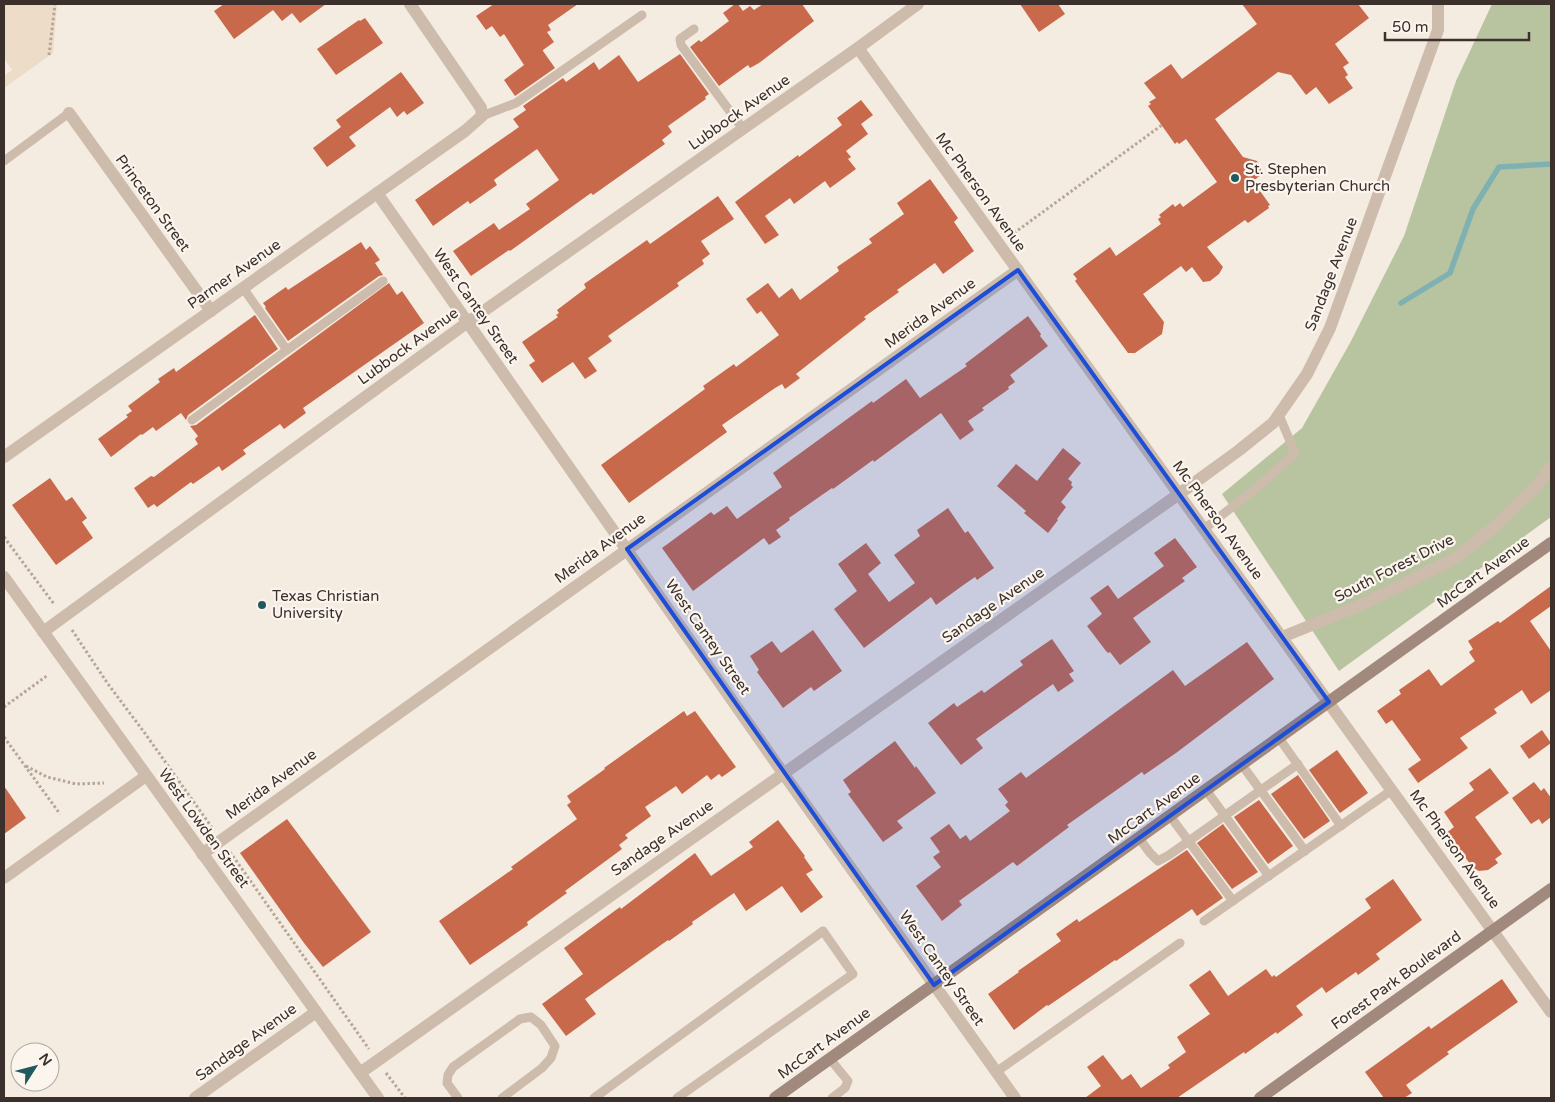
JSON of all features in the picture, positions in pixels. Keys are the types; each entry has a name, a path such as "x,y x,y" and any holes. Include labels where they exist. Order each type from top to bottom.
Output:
{"street":[{"name":"Lubbock Avenue","path":"43,632 468,322 918,4"},
{"name":"Sandage Avenue","path":"360,1073 1238,452 1273,423 1307,374 1330,328 1438,30 1438,4"},
{"path":"413,5 481,108 482,116"},
{"name":"Mc Pherson Avenue","path":"858,48 1551,1012"},
{"name":"Princeton Street","path":"69,113 211,311"},
{"name":"Parmer Avenue","path":"4,457 465,131 482,116"},
{"name":"West Cantey Street","path":"376,194 468,322 783,773 1015,1098"},
{"name":"Merida Avenue","path":"202,854 1018,270"},
{"name":"South Forest Drive","path":"1282,638 1359,606 1456,558 1494,527 1537,486 1551,467"},
{"name":"McCart Avenue","path":"775,1098 1551,544"},
{"name":"West Lowden Street","path":"4,578 378,1098"},
{"path":"4,878 146,776"},
{"name":"Forest Park Boulevard","path":"1260,1098 1551,889"},
{"name":"Sandage Avenue","path":"195,1098 316,1012"}],"lane":[{"path":"482,116 516,103 642,15"},
{"path":"694,29 680,39 681,45 743,129"},
{"path":"4,161 69,113"},
{"path":"192,420 383,281"},
{"path":"243,288 287,350"},
{"path":"1204,529 1259,486 1295,453 1279,415"},
{"path":"1279,738 1341,826"},
{"path":"1139,838 1158,861 1298,764"},
{"path":"1242,765 1305,851"},
{"path":"1206,790 1269,876"},
{"path":"1204,921 1392,790"},
{"path":"1170,816 1233,901"},
{"path":"594,1098 823,930 853,974 677,1098"},
{"path":"996,1072 1180,943"},
{"path":"458,1098 447,1083 448,1075 453,1067 520,1019 531,1017 541,1025 555,1046 552,1058 542,1068 502,1098"},
{"path":"830,1059 848,1081 845,1088 832,1098"}],"path":[{"path":"49,55 54,4"},
{"path":"999,244 1162,125"},
{"path":"4,537 405,1098"},
{"path":"4,707 48,676"},
{"path":"4,737 60,814"},
{"path":"24,764 47,777 76,784 104,783"}],"highlighted area":[{"path":"1018,270 1329,702 934,985 627,549"}],"green space":[{"path":"1492,4 1551,4 1551,517 1339,671 1222,494 1302,428 1350,343 1404,236 1456,81"}],"shaded area":[{"path":"4,4 57,4 53,53 4,88 4,76 12,70 4,58"}],"building":[{"path":"224,4 326,4 300,23 292,13 282,21 273,10 234,39 214,11"},
{"path":"494,4 578,4 548,25 551,30 547,32 554,42 543,51 555,68 515,96 504,80 524,65 504,34 500,37 492,26 486,30 476,16"},
{"path":"735,4 738,4 743,11 750,6 754,10 763,4 802,4 814,21 759,63 750,68 748,65 719,86 690,47 699,40 701,42 729,21 723,13"},
{"path":"1020,4 1058,4 1065,14 1039,32"},
{"name":"St. Stephen Presbyterian Church","path":"1242,4 1358,4 1369,18 1335,44 1349,63 1343,67 1348,75 1345,77 1353,88 1329,104 1316,87 1306,95 1291,75 1278,72 1215,119 1243,157 1257,161 1261,167 1261,175 1253,181 1270,205 1268,206 1269,208 1248,223 1245,220 1207,247 1223,267 1219,274 1210,281 1203,282 1192,267 1186,272 1181,266 1143,294 1164,322 1162,334 1135,353 1128,353 1075,281 1077,279 1073,274 1110,247 1116,256 1161,224 1158,219 1161,217 1159,215 1173,204 1175,207 1180,203 1183,207 1217,182 1186,139 1179,144 1177,142 1175,144 1148,106 1151,104 1149,102 1156,98 1144,83 1171,64 1182,79 1257,24"},
{"path":"365,18 383,43 336,75 317,49 359,20"},
{"path":"680,54 709,94 705,97 706,99 668,126 672,132 662,140 665,144 593,195 591,193 510,251 471,276 453,251 494,223 499,230 530,209 526,204 559,180 537,149 495,179 497,185 470,204 468,201 433,226 415,200 519,127 513,119 526,110 523,106 563,78 566,82 594,62 599,70 619,55 638,82"},
{"path":"401,72 424,103 407,115 404,111 397,117 390,107 349,137 356,146 327,167 313,148 341,127 336,120"},
{"path":"861,100 873,115 861,124 868,134 846,151 851,157 848,159 856,169 830,188 825,181 794,204 790,198 765,216 779,235 765,244 735,202 842,125 837,118"},
{"path":"930,179 958,218 954,222 974,251 943,274 935,263 897,290 899,292 864,317 866,319 796,374 800,378 785,389 782,384 775,388 722,425 727,432 629,503 601,465 705,389 703,386 734,364 736,367 779,335 761,311 757,314 746,299 768,283 779,298 792,288 800,300 839,271 837,267 872,243 869,239 904,214 897,203"},
{"path":"718,196 734,219 701,241 710,254 702,260 704,264 677,283 679,286 608,336 612,341 588,358 597,371 585,379 573,362 542,383 529,365 535,361 522,342 558,317 556,315 559,313 557,310 586,288 584,284 647,240 650,244"},
{"path":"361,242 366,250 370,246 380,260 375,263 383,275 288,341 263,303 286,287 288,290"},
{"path":"389,283 397,295 402,291 424,323 303,408 306,413 284,429 280,424 243,450 246,454 222,471 219,466 193,484 191,482 157,507 154,504 148,508 134,488 151,476 154,477 198,444 195,439 198,436 190,426 196,425"},
{"path":"255,315 278,349 188,415 186,420 181,413 156,431 153,427 141,434 111,457 98,439 128,417 126,415 132,411 128,406 160,382 158,379 174,368 176,372"},
{"path":"1028,316 1048,346 1010,375 1015,382 1008,387 1009,389 982,408 984,410 968,421 974,430 960,440 941,413 874,462 873,460 789,518 790,520 776,530 781,537 769,545 764,538 693,591 662,548 711,512 714,515 727,506 737,519 782,487 773,473 872,401 873,403 906,379 920,398 967,366 965,364"},
{"path":"1063,448 1081,463 1068,479 1072,482 1071,485 1073,487 1061,502 1066,507 1048,533 1024,513 1026,511 997,486 1016,464 1037,481"},
{"path":"50,478 66,501 72,497 87,518 82,522 93,538 56,565 12,505"},
{"path":"948,508 965,533 968,531 994,568 977,580 975,577 936,605 931,597 864,648 834,609 857,591 838,564 866,543 881,563 868,574 889,602 915,583 894,555 920,536 917,530"},
{"path":"1175,538 1197,567 1182,578 1185,581 1133,618 1151,642 1120,665 1110,652 1106,651 1087,626 1102,614 1090,598 1108,585 1118,599 1164,566 1154,553"},
{"path":"1551,586 1551,606 1530,621 1551,651 1551,690 1531,704 1522,690 1494,709 1497,713 1460,738 1468,748 1418,783 1408,769 1421,760 1392,720 1386,724 1377,711 1401,694 1399,690 1429,669 1441,686 1475,661 1469,652 1473,649 1468,641 1498,621 1500,623"},
{"path":"813,630 842,671 814,691 811,687 783,708 757,672 759,670 750,656 772,641 781,653"},
{"path":"1052,639 1074,671 1069,674 1074,681 1058,692 1053,684 976,739 983,748 961,765 928,723 954,703 957,707 982,690 984,693 1023,665 1020,661"},
{"path":"1247,642 1274,679 1176,753 1144,775 1142,772 1067,825 1069,827 1017,866 1013,862 959,901 962,905 942,921 916,886 941,867 933,857 940,852 930,838 949,824 960,839 966,835 970,841 1010,811 1005,805 1008,802 998,789 1021,772 1026,778 1173,670 1185,686"},
{"path":"684,711 687,716 695,711 736,767 722,777 719,774 711,780 707,775 682,794 676,786 645,807 651,816 625,835 628,838 619,845 622,849 565,891 567,893 527,922 528,925 470,965 439,921 513,869 511,867 577,819 567,805 571,802 567,796"},
{"path":"1542,730 1551,743 1529,759 1520,746"},
{"path":"895,741 936,793 897,821 903,828 883,842 848,794 851,792 843,780"},
{"path":"1337,750 1368,793 1340,813 1309,770"},
{"path":"1490,768 1509,793 1475,817 1502,854 1495,859 1498,863 1488,870 1479,871 1473,868 1457,846 1455,848 1445,834 1454,827 1444,812 1474,790 1469,783"},
{"path":"1298,775 1330,821 1304,839 1271,794"},
{"path":"1534,782 1541,791 1544,788 1551,798 1551,817 1542,824 1539,819 1531,824 1512,798"},
{"path":"4,786 26,818 4,834"},
{"path":"1259,800 1293,846 1268,864 1234,817"},
{"path":"287,819 371,932 323,967 240,853"},
{"path":"778,820 805,856 813,870 806,874 823,897 801,913 782,886 746,911 734,893 585,999 596,1014 566,1036 542,1004 583,974 564,948 620,907 621,909 695,853 711,876 753,847 749,842"},
{"path":"1223,824 1258,872 1232,889 1197,843"},
{"path":"1187,850 1223,898 1197,916 1192,909 1047,1005 1014,1030 988,994 1061,941 1056,934 1077,919 1079,922"},
{"path":"1393,879 1422,920 1376,954 1380,959 1358,975 1356,972 1326,993 1322,987 1296,1006 1303,1015 1277,1034 1276,1032 1245,1054 1244,1052 1177,1098 1085,1098 1101,1086 1087,1067 1103,1055 1122,1080 1131,1074 1141,1088 1170,1068 1168,1065 1186,1052 1177,1037 1210,1014 1189,985 1210,970 1228,996 1266,969 1272,977 1274,975 1276,977 1371,908 1365,899"},
{"path":"1502,979 1518,1002 1447,1052 1449,1054 1406,1085 1412,1093 1404,1098 1384,1098 1365,1072 1429,1026 1431,1029"}],"waterway":[{"path":"1401,303 1450,273 1473,209 1499,167 1551,164"}],"place":[{"name":"St. Stephen Presbyterian Church","path":"1235,178"},
{"name":"Texas Christian University","path":"262,605"}]}
